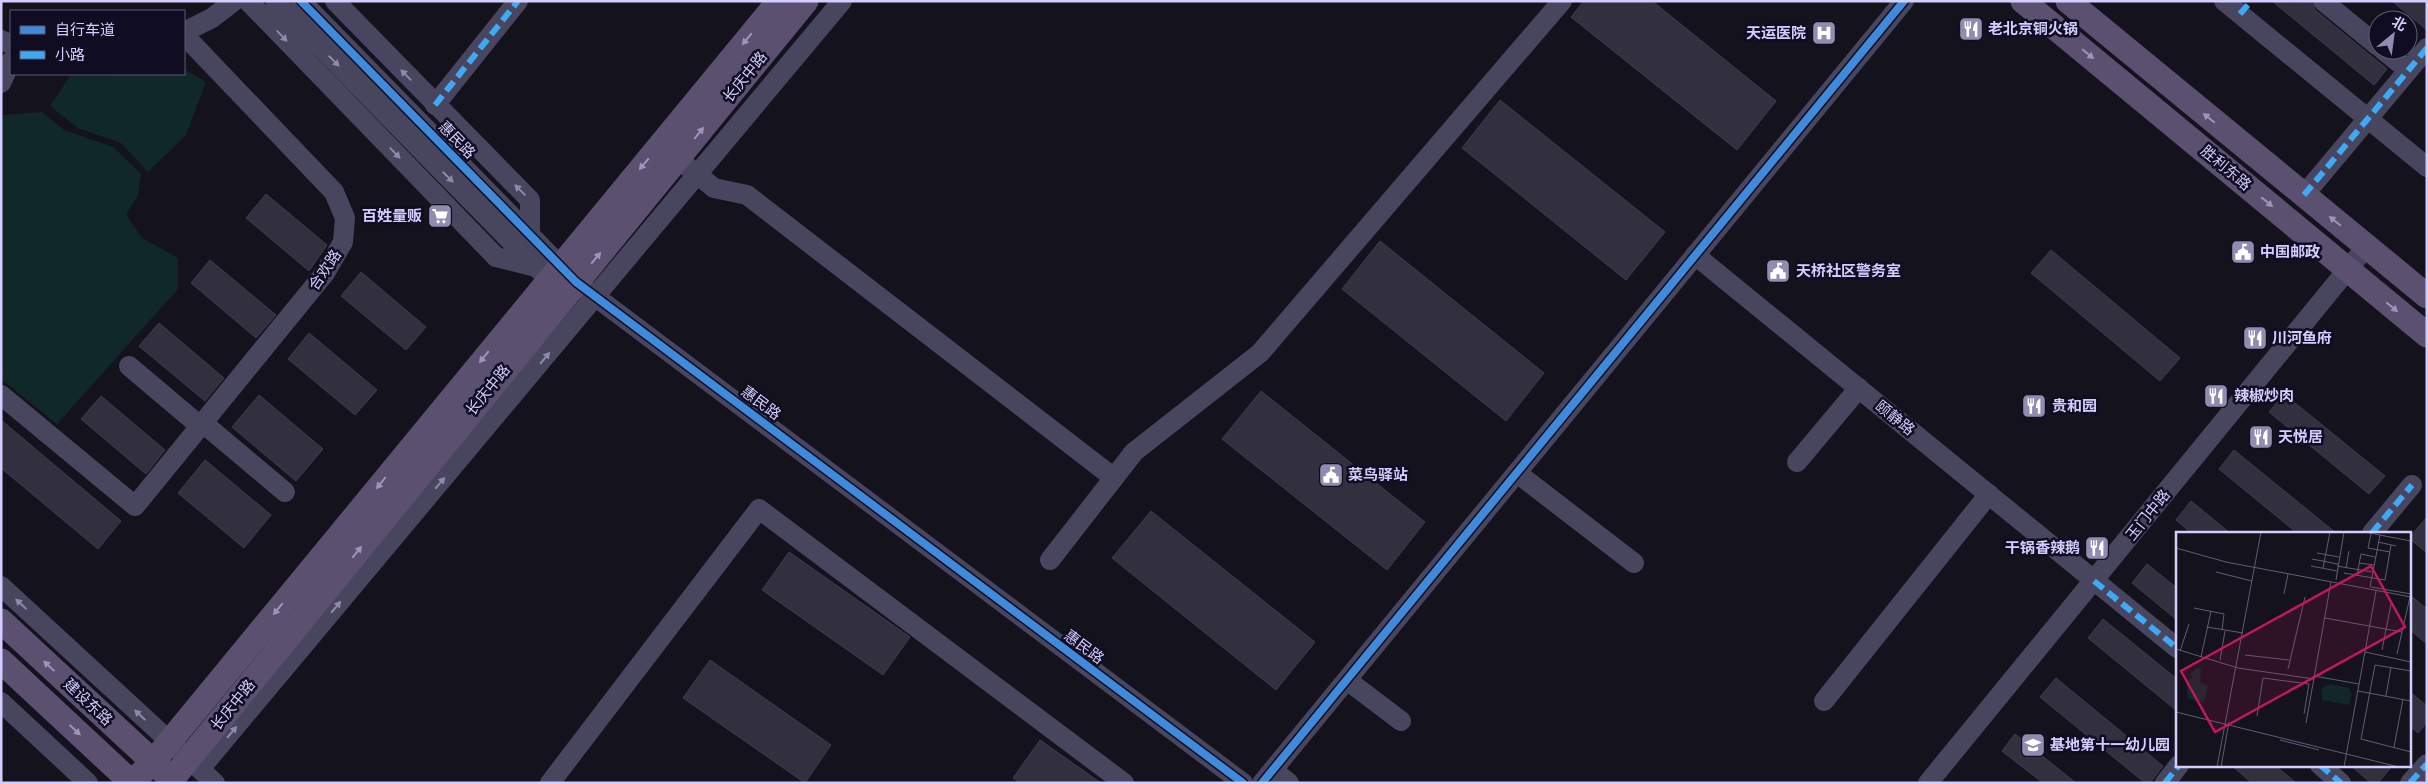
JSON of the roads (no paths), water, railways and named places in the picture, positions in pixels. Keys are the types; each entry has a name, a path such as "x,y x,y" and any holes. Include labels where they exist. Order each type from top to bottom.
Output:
{"main road":[{"name":"长庆中路","path":"669,152 779,1"},
{"name":"长庆中路","path":"132,783 153,762 557,278 806,1"},
{"name":"胜利东路","path":"2023,1 2427,336"},
{"name":"胜利东路","path":"2068,1 2427,296"},
{"name":"长庆中路","path":"172,782 195,764 557,278"},
{"name":"建设东路","path":"1,621 153,762 172,782"},
{"name":"建设东路","path":"1,660 132,783"}],"street":[{"path":"185,33 212,18 234,1"},
{"path":"248,1 496,257 557,278"},
{"name":"惠民路","path":"275,1 557,278 596,297 1243,783"},
{"name":"惠民路","path":"301,1 530,235 557,278"},
{"path":"335,1 530,200 530,235"},
{"path":"435,105 518,1"},
{"path":"195,764 596,297 842,1"},
{"path":"1050,560 1134,452 1260,353 1562,1"},
{"path":"1289,783 1268,776 1904,1"},
{"path":"2224,1 2245,8 2368,119 2427,167"},
{"path":"2323,1 2368,38"},
{"name":"合欢路","path":"1,394 135,506 325,273 343,242 345,218 334,192 185,35"},
{"path":"2304,195 2427,48"},
{"path":"2396,60 2408,70"},
{"path":"1,83 10,63"},
{"path":"669,152 714,188 747,195 1114,478"},
{"name":"玉门中路","path":"1928,783 2366,247"},
{"name":"颐静路","path":"1695,256 2176,647"},
{"path":"128,366 285,492"},
{"path":"1797,462 1858,388"},
{"path":"1517,473 1634,563"},
{"path":"2373,532 2412,485"},
{"path":"1824,702 1989,494"},
{"path":"550,783 759,509 1124,783"},
{"path":"1,586 215,783"},
{"path":"1347,680 1401,722"},
{"path":"1,702 88,783"},
{"path":"2410,783 2427,764"},
{"path":"2165,783 2178,766"},
{"path":"2321,766 2341,783"}],"place":[{"name":"老北京铜火锅","path":"1971,29"},
{"name":"天运医院","path":"1824,33"},
{"name":"百姓量贩","path":"440,216"},
{"name":"中国邮政","path":"2243,252"},
{"name":"天桥社区警务室","path":"1778,271"},
{"name":"川河鱼府","path":"2255,338"},
{"name":"辣椒炒肉","path":"2216,396"},
{"name":"贵和园","path":"2034,406"},
{"name":"天悦居","path":"2261,437"},
{"name":"菜鸟驿站","path":"1331,475"},
{"name":"干锅香辣鹅","path":"2097,548"},
{"name":"基地第十一幼儿园","path":"2033,745"}]}
